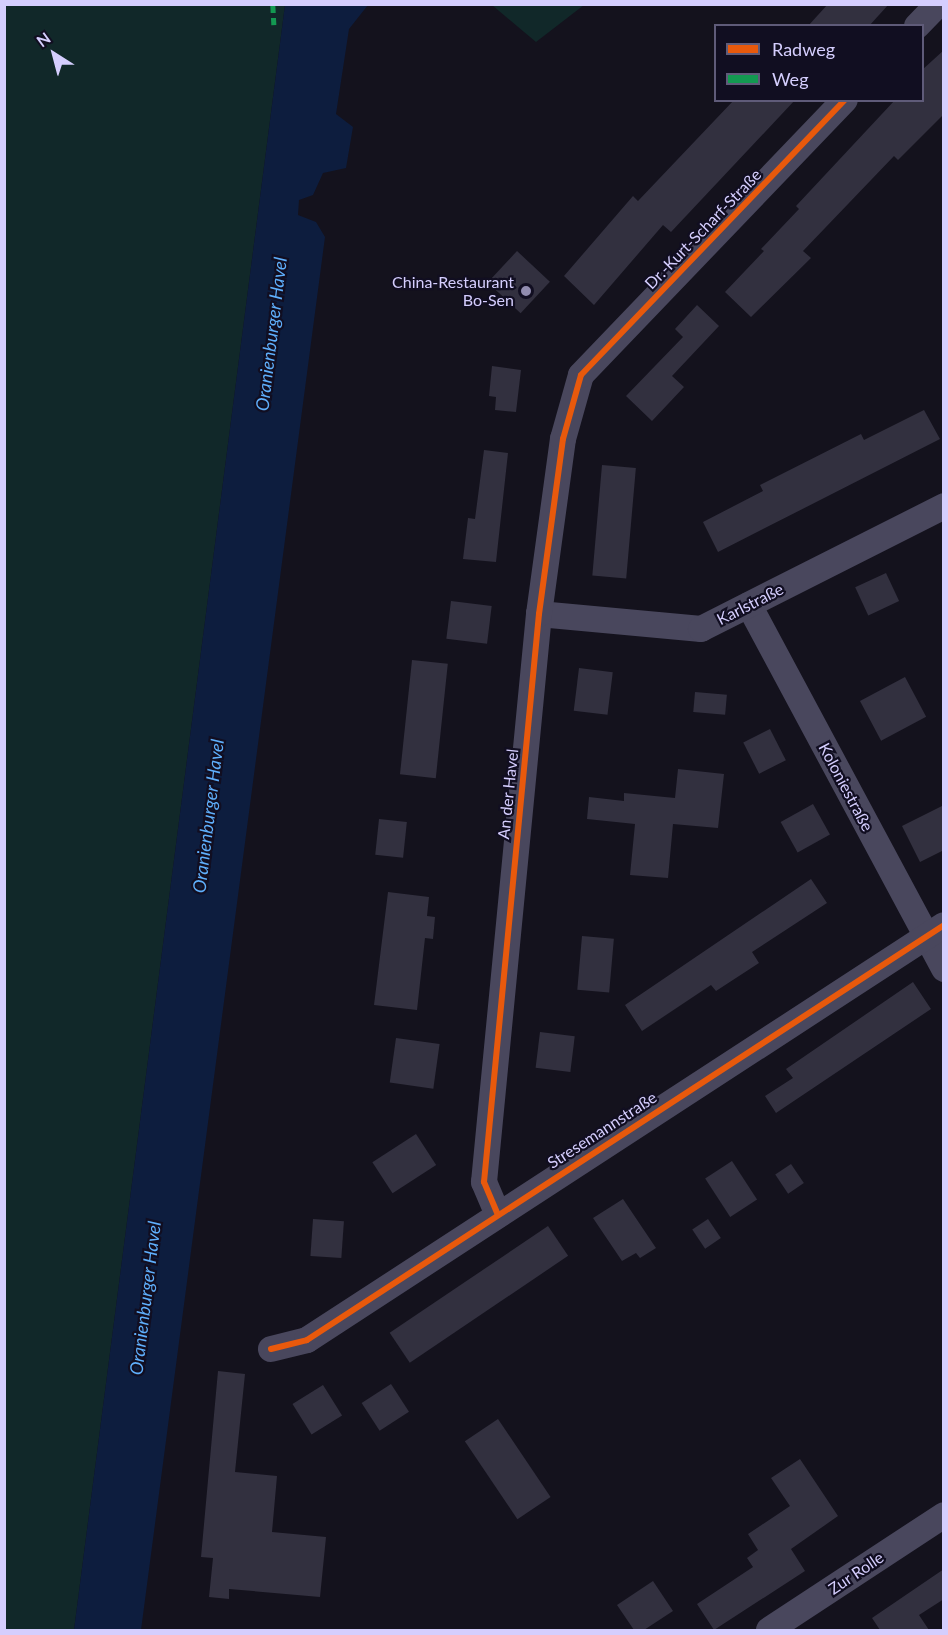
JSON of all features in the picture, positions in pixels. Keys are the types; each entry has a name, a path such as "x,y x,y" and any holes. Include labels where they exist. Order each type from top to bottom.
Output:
{"street":[{"path":"919,24 938,4"},
{"name":"Dr.-Kurt-Scharf-Straße","path":"581,375 843,102"},
{"name":"An der Havel","path":"498,1215 484,1182 539,614 563,439 581,375"},
{"name":"Karlstraße","path":"539,614 651,628 701,628 944,506"},
{"name":"Koloniestraße","path":"749,604 934,930 944,969"},
{"name":"Stresemannstraße","path":"271,1348 307,1340 934,930"},
{"name":"Zur Rolle","path":"769,1630 944,1515"}],"green space":[{"path":"5,5 285,5 74,1630 5,1630"},
{"path":"492,5 584,5 536,42"}],"water":[{"name":"Oranienburger Havel","path":"285,5 368,5 349,29 336,114 353,127 346,168 323,173 313,195 299,200 298,215 316,222 325,237 141,1630 74,1630"}],"building":[{"path":"828,4 889,4 871,24 810,24"},
{"path":"944,50 944,114 898,160 894,156 803,251 811,258 751,317 725,292 764,251 761,249 799,209 796,206 893,102 924,102 924,68"},
{"path":"732,102 793,102 671,232 663,225 594,305 564,276 633,196 638,201"},
{"path":"517,251 550,282 521,313 488,282"},
{"path":"697,305 719,326 672,376 684,387 652,421 626,396 683,337 675,329"},
{"path":"492,366 521,370 516,412 495,410 496,397 489,396"},
{"path":"924,410 940,439 718,552 703,522 763,491 760,485 861,434 864,440"},
{"path":"484,450 508,453 496,562 463,559 468,518 475,519"},
{"path":"602,465 636,468 626,579 592,576"},
{"path":"886,573 899,601 868,615 855,587"},
{"path":"451,601 492,606 487,644 446,639"},
{"path":"412,660 448,664 436,778 400,774"},
{"path":"579,668 613,672 608,715 574,711"},
{"path":"905,677 926,717 881,741 860,701"},
{"path":"695,692 727,695 725,715 693,712"},
{"path":"770,729 786,760 759,774 743,743"},
{"path":"678,769 724,774 718,828 673,824 668,878 630,875 635,824 587,819 589,797 624,801 624,793 675,798"},
{"path":"813,804 830,835 798,853 781,822"},
{"path":"944,805 944,850 920,862 902,826"},
{"path":"379,819 407,822 403,858 375,855"},
{"path":"811,879 827,903 752,952 759,963 716,991 711,985 642,1031 625,1005"},
{"path":"388,892 429,897 427,916 435,917 433,939 425,938 417,1010 374,1005"},
{"path":"582,936 614,939 609,993 577,990"},
{"path":"913,982 931,1009 776,1113 765,1096 793,1078 786,1069"},
{"path":"540,1032 575,1036 570,1072 536,1068"},
{"path":"396,1038 440,1044 433,1089 390,1083"},
{"path":"416,1134 436,1165 393,1193 372,1162"},
{"path":"732,1161 757,1200 730,1217 705,1178"},
{"path":"791,1164 804,1183 788,1194 775,1175"},
{"path":"623,1199 656,1248 640,1258 636,1253 622,1261 593,1218"},
{"path":"313,1219 344,1221 341,1258 310,1256"},
{"path":"708,1219 721,1238 705,1249 692,1230"},
{"path":"548,1226 568,1256 410,1363 390,1333"},
{"path":"218,1371 245,1374 235,1472 277,1476 272,1532 326,1537 320,1597 229,1589 229,1599 209,1597 213,1558 201,1557"},
{"path":"391,1384 409,1412 380,1431 362,1403"},
{"path":"323,1385 342,1416 312,1435 292,1404"},
{"path":"498,1419 551,1497 517,1519 465,1441"},
{"path":"800,1459 838,1516 791,1549 805,1571 714,1630 697,1604 753,1567 747,1558 758,1550 748,1534 790,1506 771,1478"},
{"path":"944,1569 944,1599 919,1615 929,1630 880,1630 872,1618"},
{"path":"653,1581 673,1611 644,1630 634,1630 617,1605"}],"marked path":[{"path":"273,4 274,25"}],"cycle path":[{"path":"498,1215 484,1182 539,614 563,439 581,375 843,102"},
{"path":"271,1349 307,1340 944,925"}],"place":[{"name":"China-Restaurant Bo-Sen","path":"526,291"}]}
